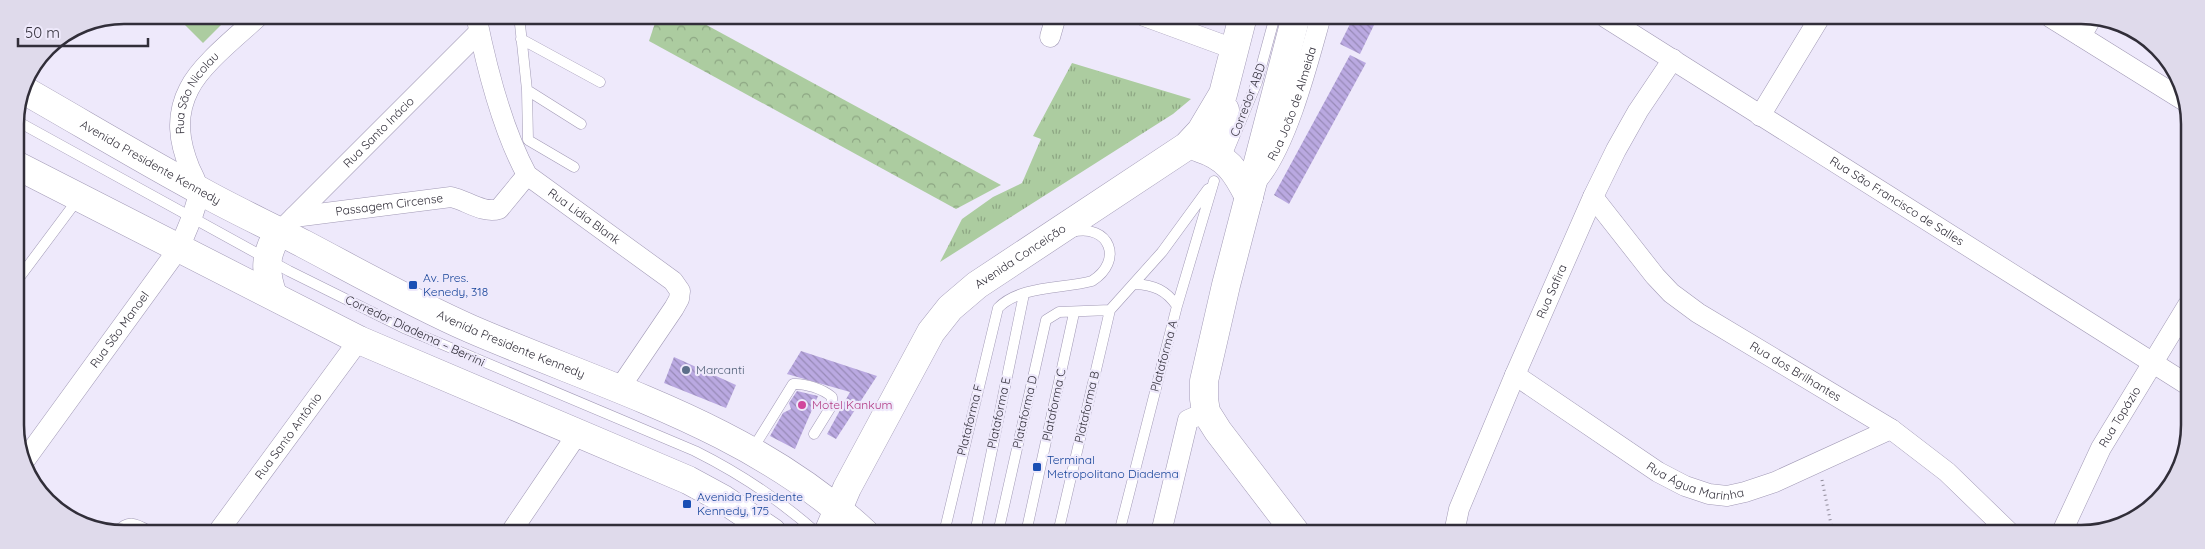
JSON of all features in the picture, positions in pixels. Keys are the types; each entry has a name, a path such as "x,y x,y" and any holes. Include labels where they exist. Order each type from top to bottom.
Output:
{"main road":[{"name":"Avenida Conceição","path":"831,525 905,377 936,326 950,308 977,285 1187,146 1201,131 1223,94 1241,24"},
{"path":"1290,525 1218,431 1206,412 1204,381 1226,285 1294,24"},
{"path":"1218,165 1215,137 1239,80 1239,60 1234,49"},
{"name":"Avenida Presidente Kennedy","path":"29,93 198,190 287,225 382,286 470,328 620,389 707,427 752,450 789,472 839,508 857,525"},
{"path":"1187,146 1218,165 1234,169 1251,191"},
{"path":"24,169 359,340 688,480 723,499 762,525"},
{"path":"273,295 267,274 267,257 272,244 287,225"}],"street":[{"name":"Rua São Nicolau","path":"198,190 182,148 179,130 181,110 189,88 203,69 250,24"},
{"name":"Rua Lidia Blank","path":"477,24 506,126 516,154 527,175 672,281 680,291 680,299 620,389"},
{"name":"Rua Santo Inácio","path":"287,225 477,24"},
{"path":"1050,36 1054,24"},
{"path":"1166,24 1234,49"},
{"name":"Rua João de Almeida","path":"1251,191 1276,152 1295,100 1319,24"},
{"name":"Rua São Francisco de Salles","path":"1616,24 2181,381"},
{"path":"1760,116 1816,24"},
{"path":"2061,24 2177,96"},
{"path":"2081,36 2088,25"},
{"name":"Rua Safira","path":"1455,525 1458,509 1594,197 1616,150 1638,111 1673,59"},
{"name":"Passagem Circense","path":"287,225 450,197 462,199 485,210 494,211 499,209 527,175"},
{"name":"Rua São Manoel","path":"29,455 179,248 192,216 198,190"},
{"name":"Rua dos Brilhantes","path":"1594,197 1634,251 1671,293 1698,313 1891,429 1947,472 2002,525"},
{"name":"Rua Topázio","path":"2065,525 2102,448 2152,362 2181,317"},
{"name":"Rua Santo Antônio","path":"223,525 359,340"},
{"name":"Rua Água Marinha","path":"1515,375 1658,472 1685,486 1709,494 1727,496 1775,482 1891,429"},
{"path":"1163,525 1188,420 1206,412"},
{"path":"516,525 578,433"}],"lane":[{"path":"520,24 527,90 528,140 574,167"},
{"name":"Corredor ABD","path":"1218,165 1257,82 1273,24"},
{"path":"521,39 600,82"},
{"path":"527,90 581,124"},
{"name":"Corredor Diadema – Berrini","path":"24,125 267,257 289,271 438,344 694,451 729,468 761,489 809,525"},
{"path":"1074,313 1110,310 1135,284 1192,213 1218,165"},
{"name":"Plataforma A","path":"1121,525 1177,306 1218,165"},
{"path":"24,271 79,198"},
{"path":"1024,294 1044,288 1092,281 1100,276 1109,262 1110,251 1108,242 1101,235 1091,231 1079,230 1049,238"},
{"path":"1135,284 1148,285 1165,292 1177,306"},
{"name":"Plataforma F","path":"946,525 998,308 1002,304 1024,294"},
{"name":"Plataforma E","path":"977,525 1024,294"},
{"name":"Plataforma B","path":"1060,525 1110,310"},
{"name":"Plataforma D","path":"1000,525 1046,320 1059,312 1074,313"},
{"name":"Plataforma C","path":"1028,525 1074,313"},
{"path":"752,450 793,384 800,383 827,393 832,397 832,405 814,434"},
{"path":"123,525 131,523 135,525"}],"path":[{"path":"1818,463 1831,525"}],"green space":[{"path":"184,24 222,24 203,43"},
{"path":"655,24 705,24 1001,185 956,209 649,41"},
{"path":"1072,63 1191,99 1173,114 940,262 962,219 993,197 1022,183 1041,139 1033,136"}],"building":[{"path":"1350,24 1374,25 1360,54 1340,44"},
{"path":"1350,55 1366,63 1289,204 1274,195"},
{"path":"801,351 877,376 836,439 827,434 850,392 787,374"},
{"name":"Marcanti","path":"674,357 736,385 726,408 664,383"},
{"path":"797,391 818,396 795,449 770,436 783,413 791,409 789,403"}],"place":[{"name":"Av. Pres. Kenedy, 318","path":"413,285"},
{"name":"Marcanti","path":"686,370"},
{"name":"Motel Kankum","path":"802,405"},
{"name":"Terminal Metropolitano Diadema","path":"1037,467"},
{"name":"Avenida Presidente Kennedy, 175","path":"687,504"}]}
